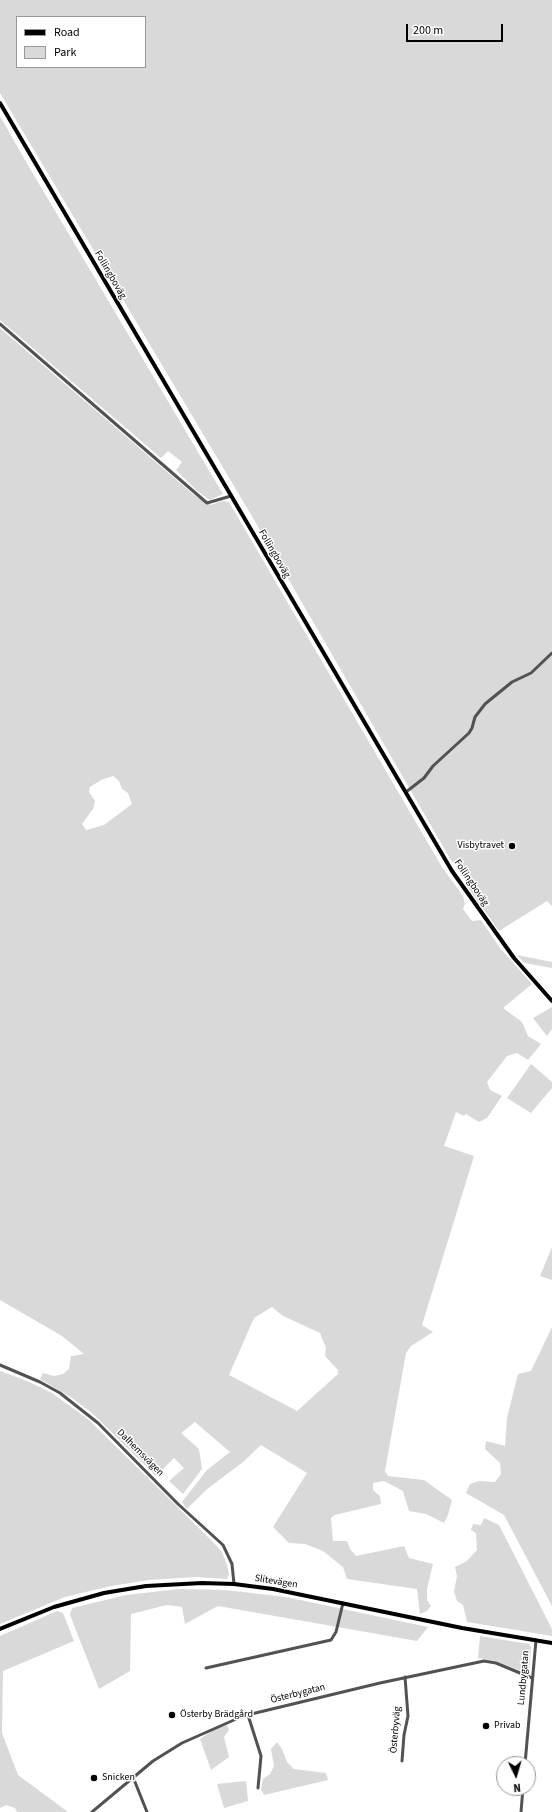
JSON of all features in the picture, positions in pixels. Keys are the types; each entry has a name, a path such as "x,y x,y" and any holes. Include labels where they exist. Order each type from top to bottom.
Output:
{"main road":[{"name":"Follingboväg","path":"0,103 462,886 514,958 552,1001"},
{"name":"Slitevägen","path":"0,1629 54,1607 76,1600 126,1589 181,1583 234,1584 273,1588 462,1628 552,1643"}],"street":[{"path":"0,324 207,503 231,496"},
{"path":"406,792 424,778 433,766 469,733 475,716 485,704 512,682 531,673 552,653"},
{"name":"Dalhemsvägen","path":"0,1365 21,1373 60,1393 98,1423 178,1504 223,1546 232,1564 234,1584"},
{"path":"206,1668 331,1640 336,1632 343,1603"},
{"name":"Lundbygatan","path":"526,1756 536,1640"},
{"name":"Österbygatan","path":"92,1812 153,1761 182,1743 211,1729 248,1715 405,1677 484,1661 496,1663 532,1678"},
{"name":"Österbyväg","path":"402,1761 404,1735 408,1716 405,1677"},
{"path":"248,1715 261,1756 258,1788"},
{"path":"133,1777 147,1812"},
{"path":"521,1812 522,1796"}],"green space":[{"path":"0,0 552,0 552,906 547,901 499,931 466,885 470,877 462,863 452,862 253,518 0,93"},
{"path":"0,116 223,494 210,500 197,491 176,470 182,462 168,451 161,458 0,320"},
{"path":"0,328 194,495 211,505 222,501 229,502 442,867 463,896 465,904 463,909 472,921 481,920 500,948 532,984 503,1008 522,1022 528,1036 541,1044 528,1060 517,1053 507,1056 487,1082 490,1090 502,1096 487,1118 479,1122 466,1114 464,1116 456,1112 444,1146 474,1156 422,1325 433,1332 411,1346 406,1353 385,1471 388,1476 424,1480 452,1500 448,1515 444,1523 426,1514 409,1511 403,1491 384,1481 373,1483 373,1490 380,1496 381,1504 335,1515 331,1518 333,1541 347,1541 350,1549 356,1556 404,1546 409,1558 433,1564 427,1589 427,1600 431,1606 427,1611 420,1614 417,1589 347,1579 343,1567 323,1551 305,1544 289,1543 273,1527 307,1473 261,1445 243,1462 206,1490 187,1509 182,1502 207,1470 230,1452 195,1422 181,1433 199,1449 202,1469 183,1494 169,1481 184,1468 174,1458 156,1476 92,1413 72,1398 40,1379 43,1373 54,1376 63,1374 69,1369 71,1356 84,1354 62,1336 0,1300","holes":["113,776 119,781 122,789 128,793 132,804 104,825 86,830 82,824 93,809 95,801 89,792 90,787 101,780","272,1307 283,1316 320,1333 326,1348 325,1356 338,1370 338,1374 297,1411 229,1375 254,1318"]},
{"path":"517,955 552,962 552,968 524,963"},
{"path":"552,1007 552,1029 547,1036 533,1018"},
{"path":"531,1064 552,1082 552,1088 531,1113 507,1098"},
{"path":"552,1247 552,1280 540,1276"},
{"path":"552,1327 552,1606 504,1515 466,1493 470,1484 479,1481 495,1482 501,1474 500,1463 485,1449 486,1441 505,1446 507,1418 518,1374 531,1371"},
{"path":"0,1371 27,1381 52,1393 89,1420 222,1552 229,1574 227,1579 196,1577 149,1580 111,1586 65,1597 0,1624"},
{"path":"484,1518 499,1525 552,1629 552,1636 467,1622 463,1605 457,1601 454,1592 457,1576 455,1567 467,1561 477,1550 476,1533 471,1530 473,1524 481,1525"},
{"path":"179,1589 225,1590 286,1597 428,1627 417,1641 218,1606 185,1624 182,1607 167,1605 131,1614 130,1671 99,1689 70,1615 72,1608 126,1595"},
{"path":"57,1611 63,1613 74,1641 3,1671 2,1733 18,1775 68,1812 17,1812 15,1808 6,1805 0,1808 0,1636"},
{"path":"480,1636 529,1644 531,1647 529,1674 496,1661 478,1658"},
{"path":"227,1725 229,1730 224,1737 229,1757 211,1770 200,1739 215,1729"},
{"path":"277,1742 282,1749 287,1762 294,1769 326,1773 328,1780 264,1795 261,1789 263,1779 270,1774 274,1766 271,1749"},
{"path":"246,1781 248,1801 224,1808 217,1784"}],"place":[{"name":"Visbytravet","path":"512,846"},
{"name":"Österby Brädgård","path":"172,1715"},
{"name":"Privab","path":"486,1726"},
{"name":"Snicken","path":"94,1778"}]}
